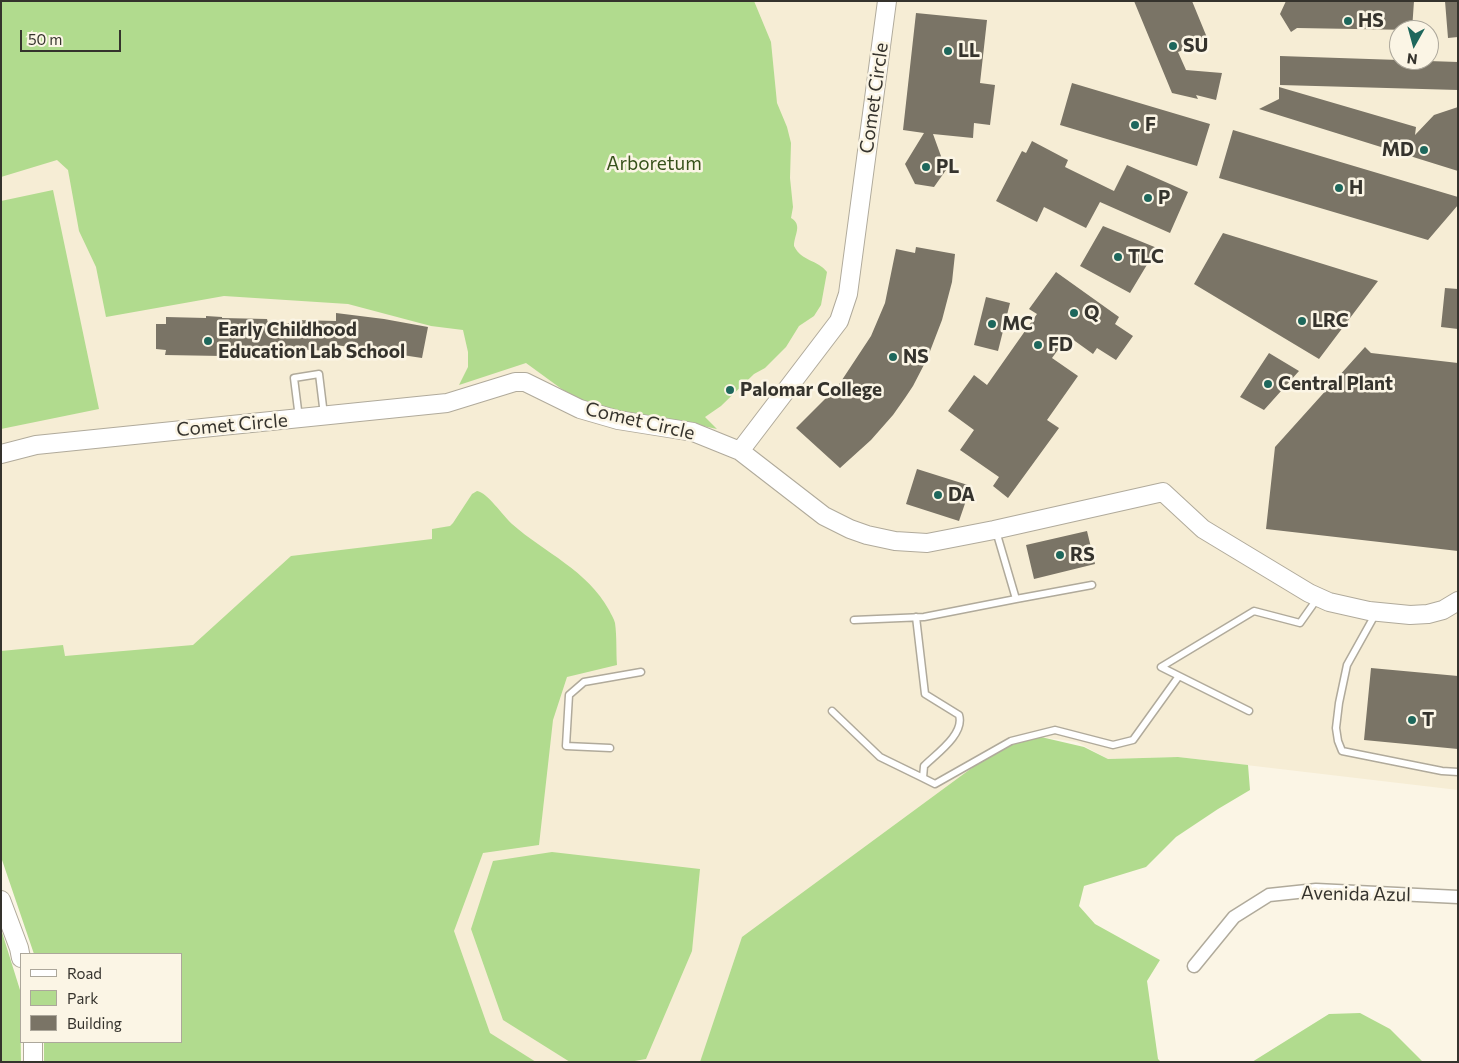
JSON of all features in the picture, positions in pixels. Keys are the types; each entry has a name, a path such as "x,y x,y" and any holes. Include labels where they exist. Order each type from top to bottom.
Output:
{"street":[{"name":"Comet Circle","path":"1,454 36,445 447,403 515,382 525,382 580,409 618,420 693,432 740,451 839,321 848,294 887,1"},
{"path":"740,451 824,516 850,529 894,541 927,543 996,530 1163,492 1203,529 1318,598 1377,612 1410,615 1428,614 1443,610 1458,601"},
{"name":"Avenida Azul","path":"1194,966 1234,917 1268,895 1316,890 1458,897"},
{"path":"1,900 20,953"},
{"path":"33,1043 34,1062"}],"lane":[{"path":"299,419 294,378 319,374 324,417"},
{"path":"996,530 1016,599"},
{"path":"854,620 916,617 1092,585"},
{"path":"1249,712 1161,667 1254,611 1300,623 1318,598"},
{"path":"1377,612 1347,665 1336,728 1342,751 1442,771 1458,772"},
{"path":"916,617 926,694 959,715 961,720 957,734 924,766 923,778"},
{"path":"610,748 566,746 569,696 584,682 641,672"},
{"path":"832,711 880,756 935,784 1011,741 1055,730 1113,745 1133,740 1179,676"}],"shaded area":[{"name":"Palomar College","path":"1,1 1458,1 1458,790 1178,757 1108,759 1077,742 1041,737 999,748 937,1062 290,1062 1,720"}],"green space":[{"name":"Arboretum","path":"1,1 754,1 771,42 777,103 787,127 791,143 790,178 793,207 791,218 797,224 794,246 801,255 827,272 821,305 814,316 799,326 786,347 765,368 754,374 721,406 705,417 717,429 670,419 625,414 585,402 563,390 526,363 459,385 468,367 468,352 463,330 431,326 348,304 224,296 106,317 96,267 79,231 68,170 57,160 1,177"},
{"path":"53,190 99,409 1,429 1,201"},
{"path":"477,491 485,495 512,524 565,563 589,584 609,610 615,621 616,628 617,665 567,677 553,720 539,845 483,853 454,931 490,1033 536,1062 44,1062 44,1043 182,1043 182,953 34,953 1,857 1,651 63,645 65,656 193,645 291,556 432,539 432,529 450,526 472,494"},
{"path":"1041,737 1084,747 1108,759 1178,757 1248,765 1250,790 1176,837 1146,867 1084,886 1079,906 1095,924 1160,960 1147,981 1158,1059 1161,1062 700,1062 742,937 999,748"},
{"path":"552,852 700,869 692,951 646,1059 629,1062 570,1062 503,1020 471,929 493,861"},
{"path":"1,929 20,990 21,1062 1,1062"},
{"path":"1360,1013 1390,1029 1423,1062 1252,1062 1329,1014"}],"building":[{"name":"SU","path":"1134,1 1192,1 1208,40 1178,52 1186,70 1222,73 1216,100 1196,95 1198,99 1172,93"},
{"name":"HS","path":"1286,1 1414,1 1413,20 1389,20 1389,30 1297,28 1291,32 1280,14"},
{"path":"1445,1 1458,1 1458,37 1448,38"},
{"name":"LL","path":"916,13 987,20 980,83 995,85 990,125 974,123 973,138 933,134 946,170 934,187 915,184 905,164 924,133 903,130"},
{"name":"MD","path":"1280,56 1389,60 1389,70 1439,70 1439,61 1458,62 1458,90 1280,85"},
{"name":"F","path":"1072,83 1210,124 1197,166 1060,125"},
{"name":"MD","path":"1279,87 1416,127 1415,135 1434,115 1458,107 1458,171 1259,109 1279,99"},
{"name":"H","path":"1233,130 1458,197 1458,205 1428,240 1219,178"},
{"path":"1032,141 1068,160 1065,167 1114,191 1127,165 1188,192 1170,233 1100,202 1086,228 1044,207 1037,222 996,201 1022,151 1026,153"},
{"name":"TLC","path":"1103,226 1157,248 1130,293 1080,266"},
{"name":"LRC","path":"1223,233 1378,281 1319,359 1194,284"},
{"name":"NS","path":"916,247 955,254 952,282 942,320 927,359 905,398 871,440 840,468 796,428 838,386 871,336 885,303 896,249 915,253"},
{"path":"1056,272 1119,317 1115,324 1133,336 1116,360 1097,348 1093,354 1068,336 1052,358 1078,376 1047,420 1059,428 1008,498 993,486 999,477 960,450 974,430 948,411 974,375 987,385 1037,314 1029,309"},
{"path":"1445,288 1458,289 1458,329 1441,327"},
{"name":"MC","path":"986,297 1010,303 998,351 974,345"},
{"path":"336,313 428,327 422,358 336,345 336,351 308,350 278,357 165,355 166,350 156,349 156,324 166,324 166,317 206,318 206,316 267,319 269,327 296,322 295,320 336,321"},
{"path":"1365,347 1371,353 1458,363 1458,551 1266,529 1275,447"},
{"name":"Central Plant","path":"1269,353 1299,371 1264,410 1240,397"},
{"name":"DA","path":"917,469 971,486 959,521 906,504"},
{"name":"RS","path":"1087,531 1095,564 1034,579 1026,545"},
{"name":"T","path":"1371,668 1458,676 1458,749 1364,740"}],"place":[{"name":"HS","path":"1348,21"},
{"name":"SU","path":"1173,46"},
{"name":"LL","path":"948,51"},
{"name":"F","path":"1135,125"},
{"name":"MD","path":"1424,150"},
{"name":"PL","path":"926,167"},
{"name":"H","path":"1339,188"},
{"name":"P","path":"1148,198"},
{"name":"TLC","path":"1118,257"},
{"name":"Q","path":"1074,313"},
{"name":"LRC","path":"1302,321"},
{"name":"MC","path":"992,324"},
{"name":"Early Childhood Education Lab School","path":"208,341"},
{"name":"FD","path":"1038,345"},
{"name":"NS","path":"893,357"},
{"name":"Central Plant","path":"1268,384"},
{"name":"Palomar College","path":"730,390"},
{"name":"DA","path":"938,495"},
{"name":"RS","path":"1060,555"},
{"name":"T","path":"1412,720"}]}
